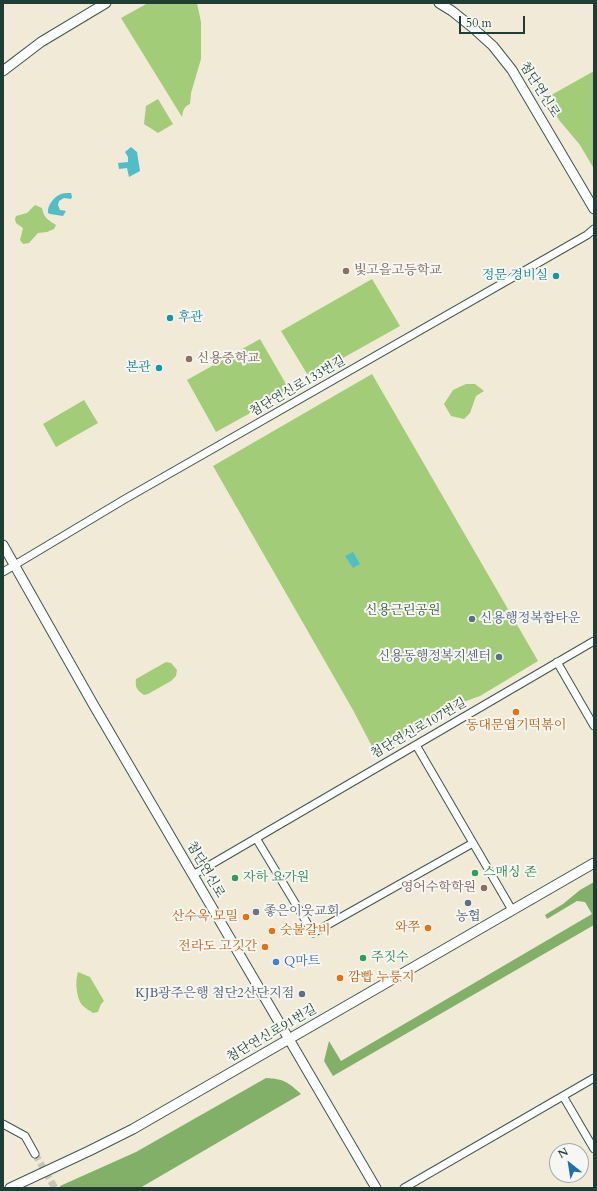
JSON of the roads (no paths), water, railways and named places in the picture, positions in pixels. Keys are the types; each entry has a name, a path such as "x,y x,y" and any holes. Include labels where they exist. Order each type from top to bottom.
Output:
{"street":[{"path":"3,71 41,42 106,3"},
{"name":"첨단연신로","path":"439,3 452,11 493,46 512,70 594,209"},
{"name":"첨단연신로133번길","path":"14,565 126,499 587,235 594,229"},
{"name":"첨단연신로","path":"3,545 93,704 288,1040 376,1188"},
{"path":"3,572 14,565"},
{"name":"첨단연신로107번길","path":"193,875 594,640"},
{"path":"556,662 594,726"},
{"path":"416,745 512,910"},
{"path":"256,838 312,933 473,843"},
{"name":"첨단연신로91번길","path":"10,1188 133,1129 594,863"},
{"path":"404,1188 594,1078"},
{"path":"563,1096 594,1149"},
{"path":"3,1124 25,1136 35,1154"}],"water":[{"path":"131,147 137,152 140,171 129,177 127,168 119,169 118,163 128,162 128,157 125,152"},
{"path":"71,193 71,199 64,198 59,201 58,205 60,210 66,211 63,216 48,213 50,204 56,197 62,194"},
{"path":"353,552 360,564 353,568 345,556"}],"tunnel":[{"path":"35,1154 55,1188"}],"place":[{"name":"빛고을고등학교","path":"346,271"},
{"name":"정문 경비실","path":"556,276"},
{"name":"후관","path":"170,318"},
{"name":"신용중학교","path":"189,359"},
{"name":"본관","path":"159,368"},
{"name":"신용행정복합타운","path":"472,619"},
{"name":"신용동행정복지센터","path":"499,657"},
{"name":"동대문엽기떡볶이","path":"516,712"},
{"name":"스매싱 존","path":"475,873"},
{"name":"자하 요가원","path":"235,878"},
{"name":"영어수학학원","path":"484,888"},
{"name":"농협","path":"468,903"},
{"name":"좋은이웃교회","path":"256,912"},
{"name":"산수옥 모밀","path":"246,917"},
{"name":"와쭈","path":"428,928"},
{"name":"숫불갈비","path":"272,931"},
{"name":"전라도 고깃간","path":"265,947"},
{"name":"주짓수","path":"363,958"},
{"name":"Q마트","path":"276,962"},
{"name":"깜빱 누룽지","path":"340,978"},
{"name":"KJB광주은행 첨단2산단지점","path":"302,994"}],"park label":[{"name":"신용근린공원","path":"403,611"}]}
